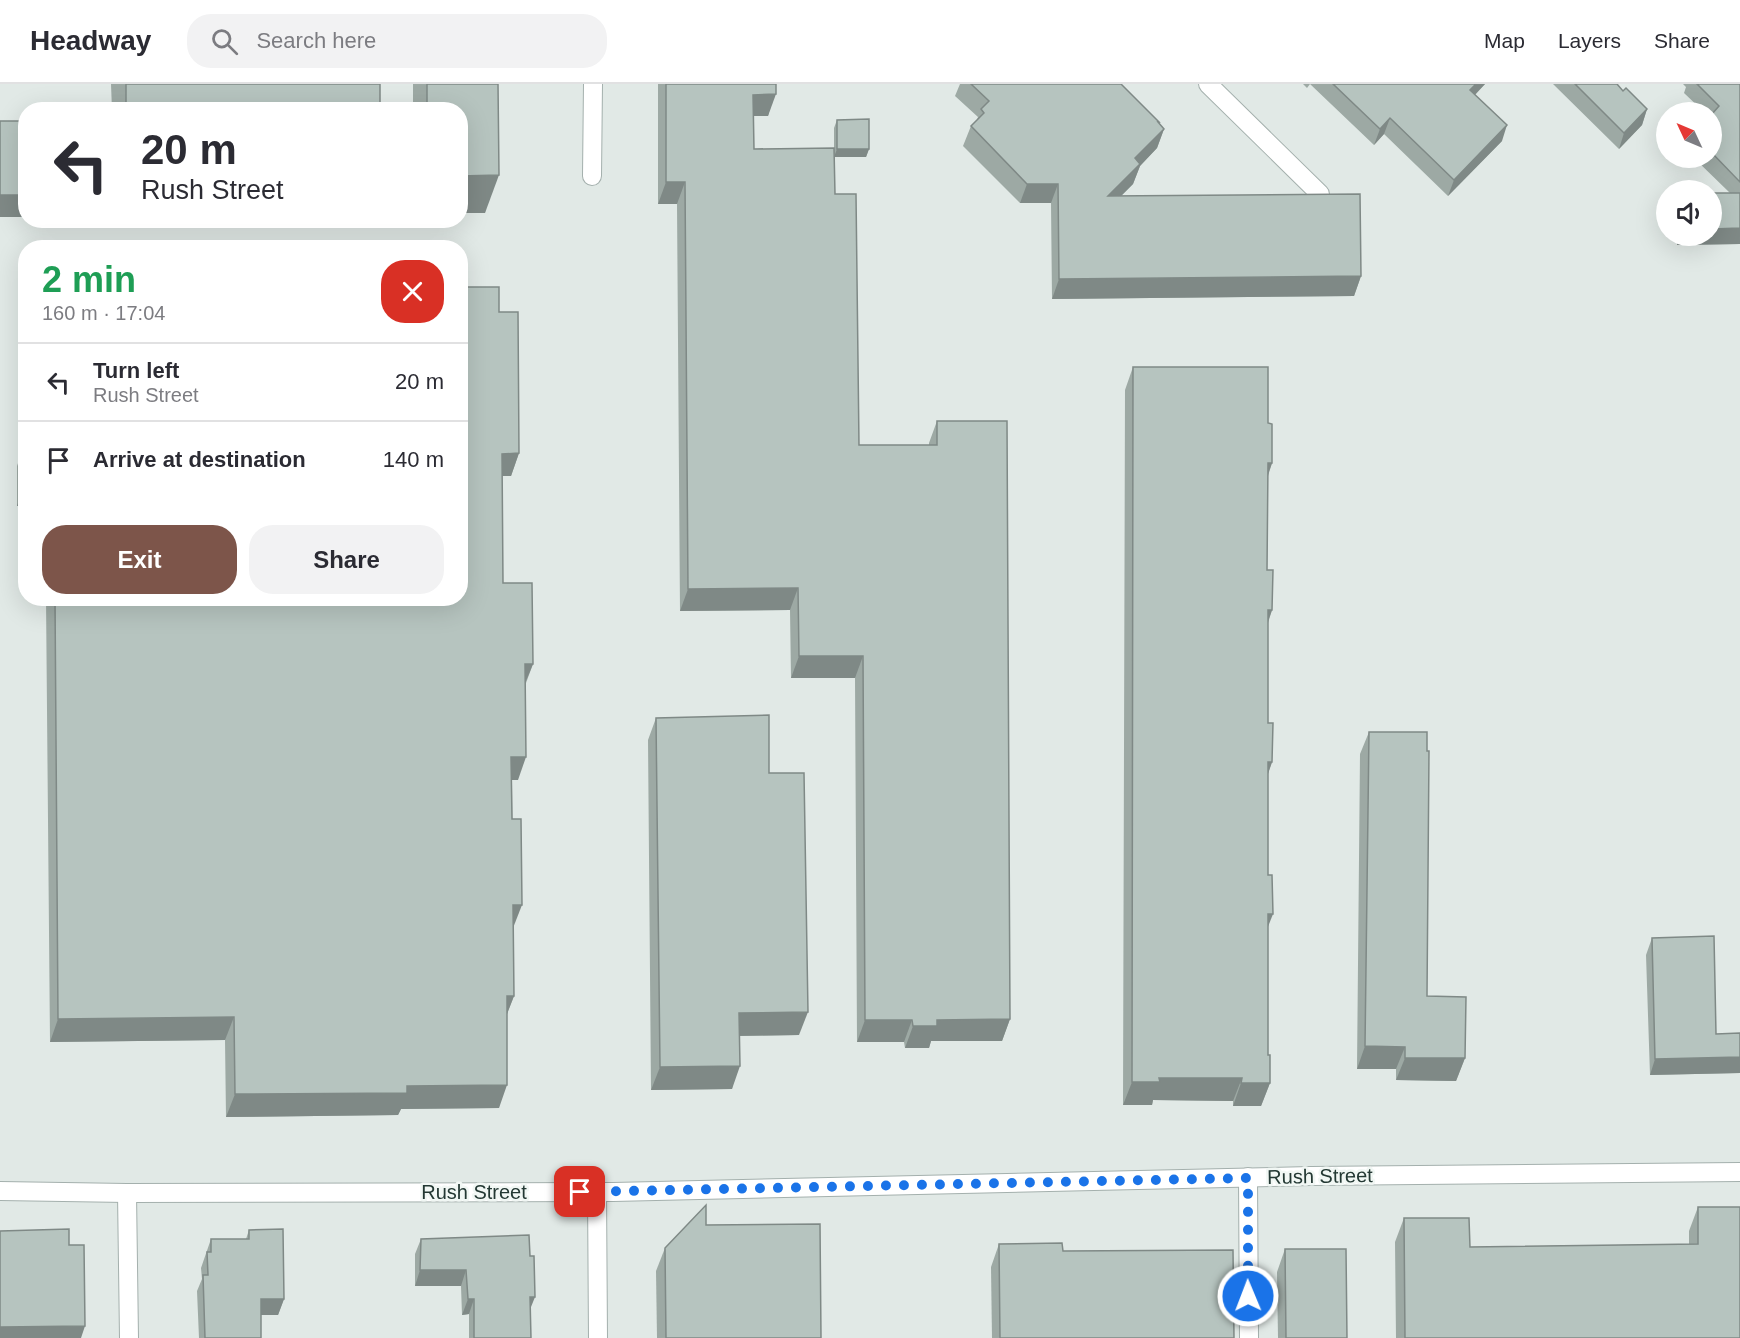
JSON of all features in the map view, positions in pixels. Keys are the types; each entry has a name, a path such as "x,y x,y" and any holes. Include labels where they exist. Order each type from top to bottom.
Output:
{"street":[{"path":"592,176 593,84"},
{"path":"1208,84 1320,194"},
{"name":"Rush Street","path":"0,1191 597,1192 1248,1178 1740,1172"},
{"path":"1248,1178 1249,1338"},
{"path":"597,1192 598,1338"},
{"path":"127,1193 129,1338"}],"building":[{"path":"126,84 380,84 380,102 126,102"},
{"path":"427,84 498,84 499,175 468,176 468,102 427,102"},
{"path":"666,84 776,84 776,94 753,95 754,149 834,148 835,194 856,194 859,445 937,445 937,421 1007,421 1010,1019 937,1020 937,1026 913,1026 912,1020 865,1020 863,656 799,656 798,588 688,589 685,182 666,182"},
{"path":"971,84 1121,84 1164,129 1135,158 1140,164 1108,196 1360,194 1361,276 1059,279 1058,184 1027,184 971,126 984,113 981,109 989,101"},
{"path":"1333,84 1476,84 1470,90 1507,125 1454,180 1390,118 1380,129"},
{"path":"1575,84 1617,84 1623,91 1626,88 1647,109 1624,133"},
{"path":"1697,84 1740,84 1740,182 1722,163 1722,102 1715,102"},
{"path":"869,119 869,149 837,149 837,120"},
{"path":"0,121 18,121 18,195 0,195"},
{"path":"1722,193 1740,193 1740,228 1722,229"},
{"path":"468,287 499,287 499,312 518,312 519,453 502,454 503,583 532,583 533,664 525,664 526,757 511,757 512,819 521,819 522,905 513,905 514,996 507,996 507,1085 407,1086 407,1093 235,1094 234,1017 58,1019 55,606 468,606"},
{"path":"1133,367 1268,367 1268,423 1272,424 1272,463 1268,463 1267,570 1273,570 1272,610 1268,610 1268,723 1273,723 1272,762 1268,762 1268,875 1272,875 1273,914 1268,914 1270,1083 1241,1083 1242,1078 1159,1078 1160,1082 1132,1082"},
{"path":"769,715 769,773 804,773 808,1012 739,1013 740,1066 660,1067 656,718"},
{"path":"1369,732 1427,732 1427,751 1429,751 1427,996 1466,997 1465,1058 1405,1058 1405,1047 1365,1046"},
{"path":"1714,936 1716,1034 1740,1033 1740,1057 1655,1059 1652,938"},
{"path":"706,1205 706,1225 820,1224 821,1338 666,1338 665,1248"},
{"path":"1698,1207 1740,1207 1740,1338 1405,1338 1404,1218 1469,1218 1470,1247 1698,1244"},
{"path":"69,1229 69,1245 84,1245 85,1326 0,1327 0,1231"},
{"path":"283,1229 284,1299 261,1299 261,1338 205,1338 203,1275 208,1275 207,1252 211,1252 211,1239 249,1239 249,1230"},
{"path":"529,1235 530,1256 534,1256 535,1297 530,1297 531,1338 474,1338 474,1299 468,1299 466,1270 420,1270 421,1239"},
{"path":"1062,1243 1063,1251 1233,1250 1234,1338 1000,1338 999,1244"},
{"path":"1285,1249 1346,1249 1347,1338 1286,1338"}],"route":[{"path":"580,1192 1248,1178 1248,1296"}]}
